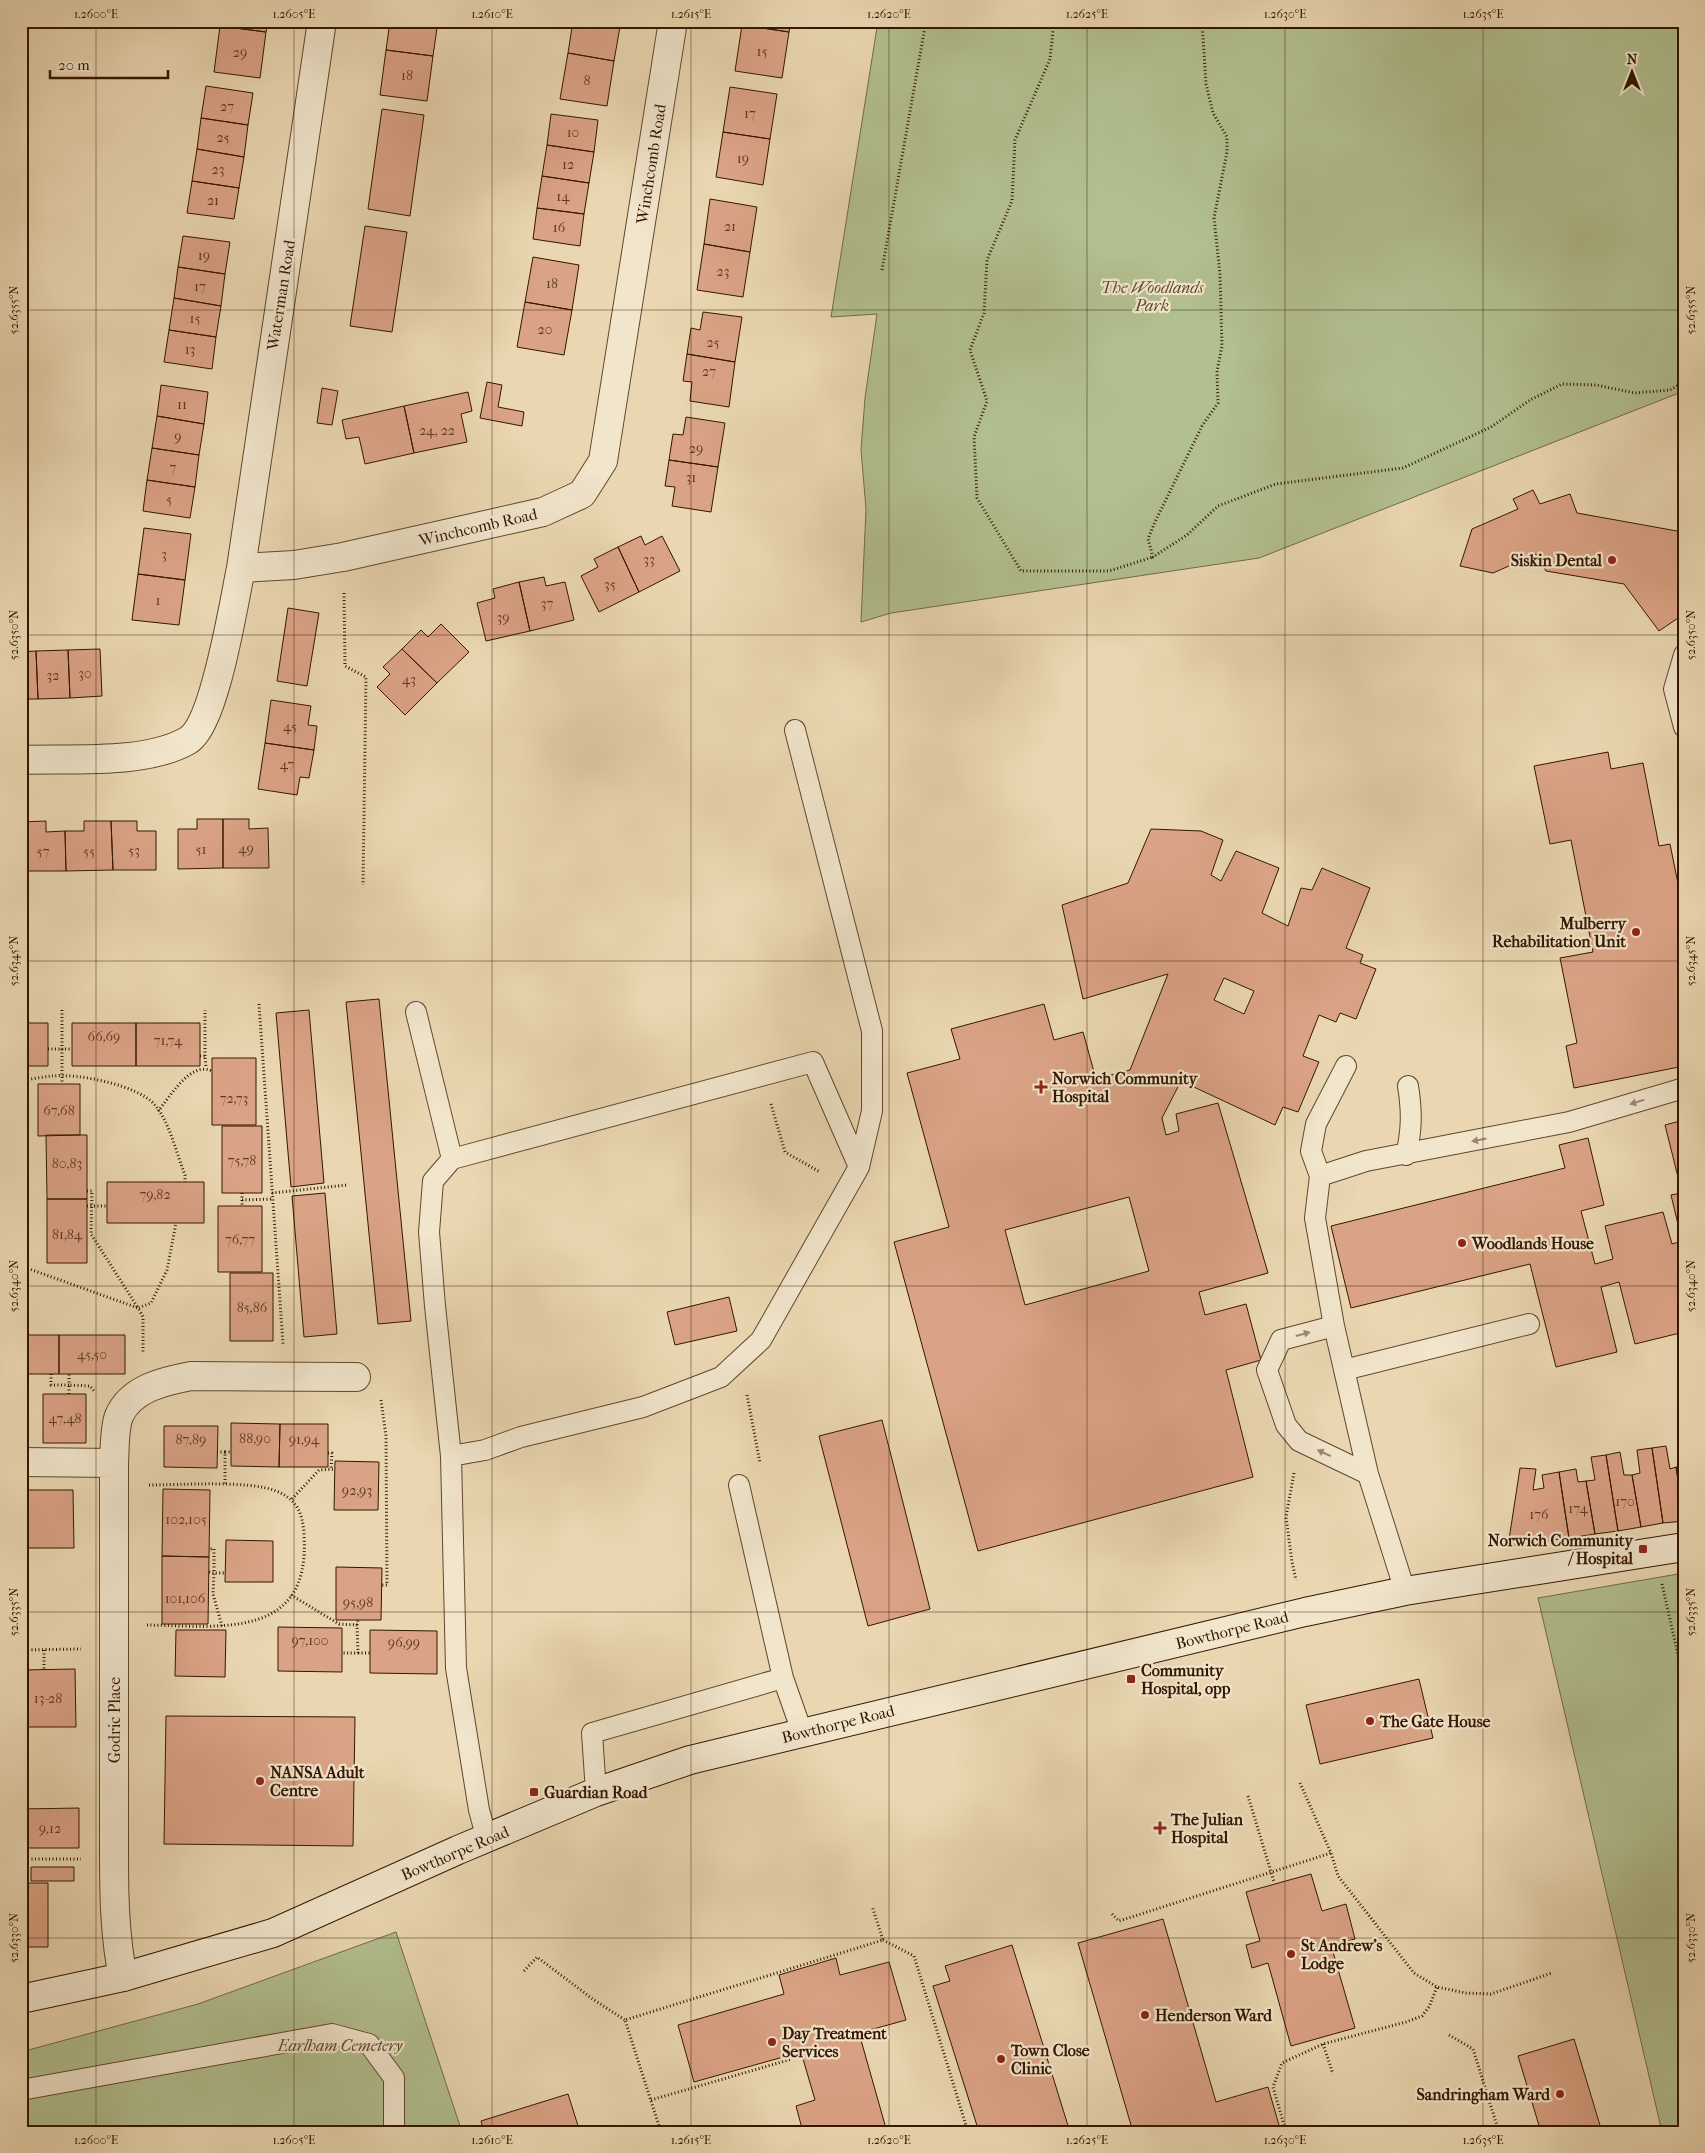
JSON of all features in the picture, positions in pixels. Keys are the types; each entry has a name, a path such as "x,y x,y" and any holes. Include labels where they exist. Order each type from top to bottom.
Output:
{"street":[{"name":"Waterman Road","path":"240,568 322,21"},
{"name":"Winchcomb Road","path":"240,568 294,565 343,557 543,512 582,494 603,461 673,21"},
{"path":"21,760 145,756 189,741 210,708 227,638 240,568"},
{"name":"Godric Place","path":"123,1977 118,1955 114,1858 114,1474 119,1417 130,1400 144,1390 168,1380 191,1376 356,1377"},
{"path":"21,1462 114,1474"},
{"name":"Bowthorpe Road","path":"21,1999 123,1977 273,1933 596,1792 690,1760 1305,1612 1405,1591 1671,1549"}],"lane":[{"path":"1684,655 1674,689 1684,727"},
{"path":"451,1456 485,1450 521,1437 644,1408 722,1377 761,1340 850,1188 859,1167 872,1110 872,1031 795,730"},
{"path":"416,1012 452,1159"},
{"path":"487,1839 479,1810 456,1668 451,1456 429,1232 433,1181 452,1159 813,1062 859,1167"},
{"path":"1346,1066 1316,1124 1311,1151 1320,1176 1315,1218 1334,1326 1368,1474 1405,1591"},
{"path":"1406,1155 1411,1132 1412,1112 1408,1086"},
{"path":"1320,1176 1366,1161 1406,1155 1569,1122 1684,1088"},
{"path":"1344,1370 1529,1324"},
{"path":"1334,1326 1280,1340 1268,1370 1286,1425 1299,1441 1368,1474"},
{"path":"738,1485 783,1678 802,1732"},
{"path":"596,1792 592,1733 783,1678"},
{"path":"21,2090 332,2034 369,2044 394,2078 394,2132"}],"path":[{"path":"882,270 926,21"},
{"path":"1054,21 1050,59 1016,140 1012,202 987,260 984,314 970,350 986,401 974,436 977,498 1021,571 1109,571 1153,557 1187,535 1218,506 1276,484 1336,478 1381,469 1403,468 1491,427 1530,400 1562,384 1596,385 1635,393 1670,390 1684,382"},
{"path":"1153,557 1148,539 1202,426 1218,403 1217,371 1222,346 1220,274 1214,218 1227,152 1227,137 1213,113 1206,84 1202,21"},
{"path":"343,557 345,666 366,678 362,885"},
{"path":"259,1004 283,1351 288,1376"},
{"path":"62,1010 62,1084"},
{"path":"205,1010 206,1068"},
{"path":"48,1049 72,1049"},
{"path":"200,1056 205,1056"},
{"path":"158,1111 192,1072 206,1068 212,1072"},
{"path":"21,1081 61,1076 87,1078 117,1085 143,1095 154,1104 158,1111 181,1166 185,1182"},
{"path":"763,1105 771,1103 785,1152 850,1188"},
{"path":"272,1193 347,1185"},
{"path":"87,1191 92,1191 91,1234 143,1317 144,1390"},
{"path":"242,1193 242,1206"},
{"path":"242,1200 273,1199"},
{"path":"87,1206 107,1206"},
{"path":"21,1266 138,1308 151,1303 167,1270 176,1223"},
{"path":"739,1360 761,1465"},
{"path":"51,1374 51,1385 68,1385 69,1374"},
{"path":"356,1377 369,1383 380,1395 386,1436 388,1585 381,1585"},
{"path":"1299,1441 1286,1517 1292,1562 1305,1612"},
{"path":"217,1452 231,1452"},
{"path":"225,1452 225,1486"},
{"path":"292,1499 319,1470 333,1469 332,1453 328,1453"},
{"path":"21,1650 44,1650 114,1636 254,1622 277,1611 291,1595 302,1571 305,1547 304,1521 299,1508 292,1499 264,1487 225,1486 114,1474"},
{"path":"209,1549 214,1549 213,1594 222,1626"},
{"path":"1671,1549 1660,1578 1684,1681"},
{"path":"209,1572 226,1573"},
{"path":"291,1595 339,1624 357,1625"},
{"path":"358,1620 358,1653"},
{"path":"44,1650 44,1670"},
{"path":"342,1653 370,1653"},
{"path":"1300,1783 1331,1853 1338,1876 1414,1973 1437,1987 1466,1993 1491,1994 1552,1973"},
{"path":"1248,1796 1274,1882"},
{"path":"1112,1914 1119,1921 1331,1853"},
{"path":"21,1859 114,1858"},
{"path":"872,1906 883,1940"},
{"path":"625,2020 883,1940 914,1956 968,2132"},
{"path":"524,1971 537,1957 594,2000 625,2020 661,2132"},
{"path":"1286,2132 1273,2087 1282,2063 1323,2044 1422,2016 1430,2007 1437,1987"},
{"path":"1448,2035 1474,2049 1499,2132"},
{"path":"1323,2044 1333,2074"},
{"path":"651,2100 792,2059"}],"green space":[{"name":"The Woodlands Park","path":"878,21 1684,21 1684,391 1259,558 891,613 861,622 866,509 861,450 865,398 877,314 831,317"},
{"path":"1684,1573 1684,2132 1662,2132 1538,1598"},
{"name":"Earlham Cemetery","path":"396,1932 462,2132 21,2132 21,2052 198,2004"}],"building":[{"path":"220,21 268,21 266,32 220,26"},
{"path":"390,21 438,21 433,56 386,50"},
{"path":"573,21 621,21 614,61 568,53"},
{"path":"743,21 791,21 789,32 742,25"},
{"path":"742,25 789,32 782,78 735,71"},
{"path":"220,26 266,32 260,78 214,72"},
{"path":"386,50 433,56 427,101 380,95"},
{"path":"568,53 614,61 607,106 560,99"},
{"path":"206,86 253,93 248,125 201,118"},
{"path":"730,87 777,94 770,139 723,132"},
{"path":"382,109 424,115 410,216 368,209"},
{"path":"551,114 598,120 594,152 547,145"},
{"path":"201,118 248,125 244,157 197,149"},
{"path":"723,132 770,139 763,185 716,177"},
{"path":"547,145 594,152 589,183 542,176"},
{"path":"197,149 244,157 239,188 192,181"},
{"path":"542,176 589,183 584,214 537,208"},
{"path":"192,181 239,188 234,219 187,213"},
{"path":"710,199 757,207 750,252 704,244"},
{"path":"537,208 584,214 580,246 533,239"},
{"path":"365,226 407,232 392,332 350,326"},
{"path":"183,236 230,242 225,274 178,267"},
{"path":"704,244 750,252 743,297 697,290"},
{"path":"533,257 579,265 572,310 525,302"},
{"path":"178,267 225,274 221,306 174,298"},
{"path":"174,298 221,306 216,337 169,330"},
{"path":"525,302 572,310 564,355 517,347"},
{"path":"703,312 742,317 735,362 687,354 691,328 700,330"},
{"path":"169,330 216,337 212,369 164,362"},
{"path":"687,354 735,362 729,407 690,401 692,382 683,381"},
{"path":"487,382 502,385 498,407 524,412 522,426 480,418"},
{"path":"161,385 208,392 204,424 157,416"},
{"path":"322,388 338,391 332,425 317,423"},
{"path":"468,392 472,411 461,414 467,442 414,453 404,406"},
{"path":"404,406 414,453 365,464 359,437 346,439 342,420"},
{"path":"157,416 204,424 199,455 152,448"},
{"path":"686,417 725,423 718,467 669,460 673,434 683,435"},
{"path":"152,448 199,455 195,487 147,480"},
{"path":"669,460 718,467 711,512 672,506 675,487 665,486"},
{"path":"147,480 195,487 190,518 143,511"},
{"name":"Siskin Dental","path":"1533,490 1540,504 1570,494 1577,513 1677,531 1684,542 1684,614 1659,631 1624,584 1546,571 1536,554 1493,573 1460,566 1472,529 1518,509 1513,499"},
{"path":"144,528 191,534 185,580 138,574"},
{"path":"641,536 645,545 662,536 680,571 639,592 618,547"},
{"path":"618,547 639,592 599,612 581,576 598,567 594,559"},
{"path":"138,574 185,580 179,625 132,620"},
{"path":"544,577 546,586 565,582 574,620 530,631 519,582"},
{"path":"519,582 530,631 486,641 477,603 495,598 493,589"},
{"path":"288,608 319,613 307,686 277,681"},
{"path":"441,624 469,652 437,683 402,649 421,630 428,637"},
{"path":"100,649 102,696 70,698 68,650"},
{"path":"402,649 437,683 405,715 377,687 390,674 383,667"},
{"path":"68,650 70,698 38,699 36,651"},
{"path":"36,651 38,699 21,699 21,652"},
{"path":"271,700 311,706 308,725 317,726 314,750 265,743"},
{"path":"265,743 314,750 309,778 300,777 297,795 258,789"},
{"name":"Mulberry Rehabilitation Unit","path":"1608,752 1611,769 1643,763 1659,846 1670,844 1684,913 1684,1066 1574,1088 1566,1046 1577,1043 1560,958 1593,952 1571,840 1550,844 1534,766"},
{"path":"197,819 223,819 223,868 178,869 178,829 197,829"},
{"path":"223,819 249,819 249,829 268,828 269,868 223,868"},
{"path":"46,821 46,832 65,831 66,871 21,871 21,822"},
{"path":"84,821 111,821 113,870 66,871 65,831 84,831"},
{"path":"111,821 137,821 137,831 156,831 156,870 113,870"},
{"path":"1151,829 1201,831 1223,840 1211,875 1221,881 1236,851 1279,868 1262,913 1288,926 1301,888 1312,890 1322,868 1370,888 1346,948 1363,955 1360,963 1376,969 1356,1019 1340,1013 1336,1022 1319,1015 1303,1056 1319,1062 1298,1112 1283,1107 1275,1125 1181,1081 1162,1118 1166,1135 1179,1131 1176,1114 1218,1103 1268,1273 1199,1292 1205,1315 1246,1304 1261,1360 1226,1370 1253,1477 978,1551 894,1242 949,1227 907,1073 960,1059 951,1029 1044,1004 1054,1040 1083,1032 1096,1079 1130,1070 1168,974 1083,999 1062,905 1128,883","holes":["1224,978 1254,991 1244,1014 1214,1000","1129,1197 1149,1271 1025,1305 1005,1230"]},
{"path":"379,999 411,1321 378,1324 346,1002"},
{"path":"309,1010 324,1183 291,1187 276,1013"},
{"path":"21,1023 48,1023 48,1066 21,1066"},
{"path":"72,1023 136,1023 136,1066 72,1066"},
{"path":"136,1023 200,1023 200,1066 136,1066"},
{"path":"212,1058 256,1058 256,1125 212,1125"},
{"path":"38,1084 80,1084 80,1135 38,1136"},
{"name":"Woodlands House","path":"1684,1120 1684,1266 1678,1267 1684,1292 1684,1332 1635,1344 1619,1282 1601,1287 1617,1352 1556,1367 1530,1264 1351,1308 1331,1226 1565,1168 1559,1145 1588,1138 1604,1205 1581,1211 1595,1264 1613,1259 1605,1226 1663,1212 1672,1244 1682,1241 1671,1195 1682,1193 1665,1125"},
{"path":"222,1126 262,1126 262,1193 222,1193"},
{"path":"46,1135 87,1135 87,1199 47,1199"},
{"path":"107,1182 204,1182 204,1223 107,1223"},
{"path":"325,1193 337,1334 304,1337 292,1196"},
{"path":"47,1199 87,1199 87,1263 47,1263"},
{"path":"218,1206 262,1206 262,1272 218,1272"},
{"path":"230,1273 273,1273 273,1341 230,1341"},
{"path":"729,1297 737,1331 675,1345 667,1312"},
{"path":"21,1335 59,1335 59,1374 21,1374"},
{"path":"59,1335 125,1335 125,1374 59,1374"},
{"path":"43,1394 86,1394 86,1443 43,1443"},
{"path":"882,1420 930,1609 868,1626 819,1436"},
{"path":"231,1423 280,1424 279,1467 231,1466"},
{"path":"280,1424 328,1424 328,1467 279,1467"},
{"path":"164,1426 218,1426 217,1468 164,1467"},
{"path":"1684,1443 1684,1515 1676,1467 1682,1467 1679,1444"},
{"path":"1666,1446 1670,1469 1676,1467 1684,1521 1663,1523 1652,1448"},
{"path":"1652,1448 1663,1523 1641,1527 1632,1475 1640,1473 1637,1450"},
{"path":"1620,1452 1624,1475 1632,1475 1641,1527 1618,1531 1606,1455"},
{"path":"1606,1455 1618,1531 1595,1534 1586,1481 1595,1480 1591,1457"},
{"path":"335,1461 379,1462 378,1510 334,1510"},
{"path":"1520,1468 1536,1469 1533,1490 1544,1488 1542,1475 1559,1472 1569,1538 1508,1546"},
{"path":"1576,1469 1578,1482 1586,1481 1595,1534 1569,1538 1559,1472"},
{"path":"163,1489 210,1490 209,1557 162,1556"},
{"path":"21,1490 73,1490 74,1548 21,1548"},
{"path":"226,1540 273,1541 273,1582 225,1582"},
{"path":"162,1556 209,1557 208,1624 162,1624"},
{"path":"336,1567 382,1568 381,1620 336,1620"},
{"path":"278,1627 342,1628 342,1672 278,1671"},
{"path":"176,1630 226,1630 225,1677 175,1676"},
{"path":"370,1630 437,1631 437,1674 370,1673"},
{"path":"75,1669 76,1727 21,1727 21,1670"},
{"name":"The Gate House","path":"1419,1679 1433,1738 1320,1764 1306,1705"},
{"name":"NANSA Adult Centre","path":"166,1716 355,1717 353,1846 164,1844"},
{"path":"79,1808 79,1848 21,1848 21,1809"},
{"path":"31,1867 74,1867 74,1881 31,1881"},
{"name":"St Andrew's Lodge","path":"1311,1874 1322,1911 1346,1904 1355,1939 1331,1945 1355,2028 1291,2046 1268,1963 1252,1968 1246,1945 1260,1941 1246,1892"},
{"path":"21,1883 48,1883 48,1947 21,1947"},
{"name":"Henderson Ward","path":"1163,1919 1216,2102 1268,2087 1281,2132 1133,2132 1078,1943"},
{"name":"Town Close Clinic","path":"1012,1945 1070,2132 979,2132 933,1986 950,1981 945,1966"},
{"name":"Day Treatment Services","path":"836,1958 840,1975 889,1962 906,2020 859,2033 887,2132 803,2132 796,2106 815,2100 801,2052 694,2082 678,2025 784,1994 779,1975"},
{"name":"Sandringham Ward","path":"1574,2039 1602,2132 1541,2132 1518,2056"},
{"path":"568,2094 580,2132 484,2132 481,2121"}],"place":[{"name":"Siskin Dental","path":"1612,560"},
{"name":"Mulberry Rehabilitation Unit","path":"1636,932"},
{"name":"Norwich Community Hospital","path":"1041,1087"},
{"name":"Woodlands House","path":"1462,1243"},
{"name":"Norwich Community / Hospital","path":"1643,1549"},
{"name":"Community Hospital, opp","path":"1131,1679"},
{"name":"The Gate House","path":"1370,1721"},
{"name":"NANSA Adult Centre","path":"260,1781"},
{"name":"Guardian Road","path":"534,1792"},
{"name":"The Julian Hospital","path":"1160,1828"},
{"name":"St Andrew's Lodge","path":"1291,1954"},
{"name":"Henderson Ward","path":"1145,2015"},
{"name":"Day Treatment Services","path":"772,2042"},
{"name":"Town Close Clinic","path":"1001,2059"},
{"name":"Sandringham Ward","path":"1560,2094"}]}
